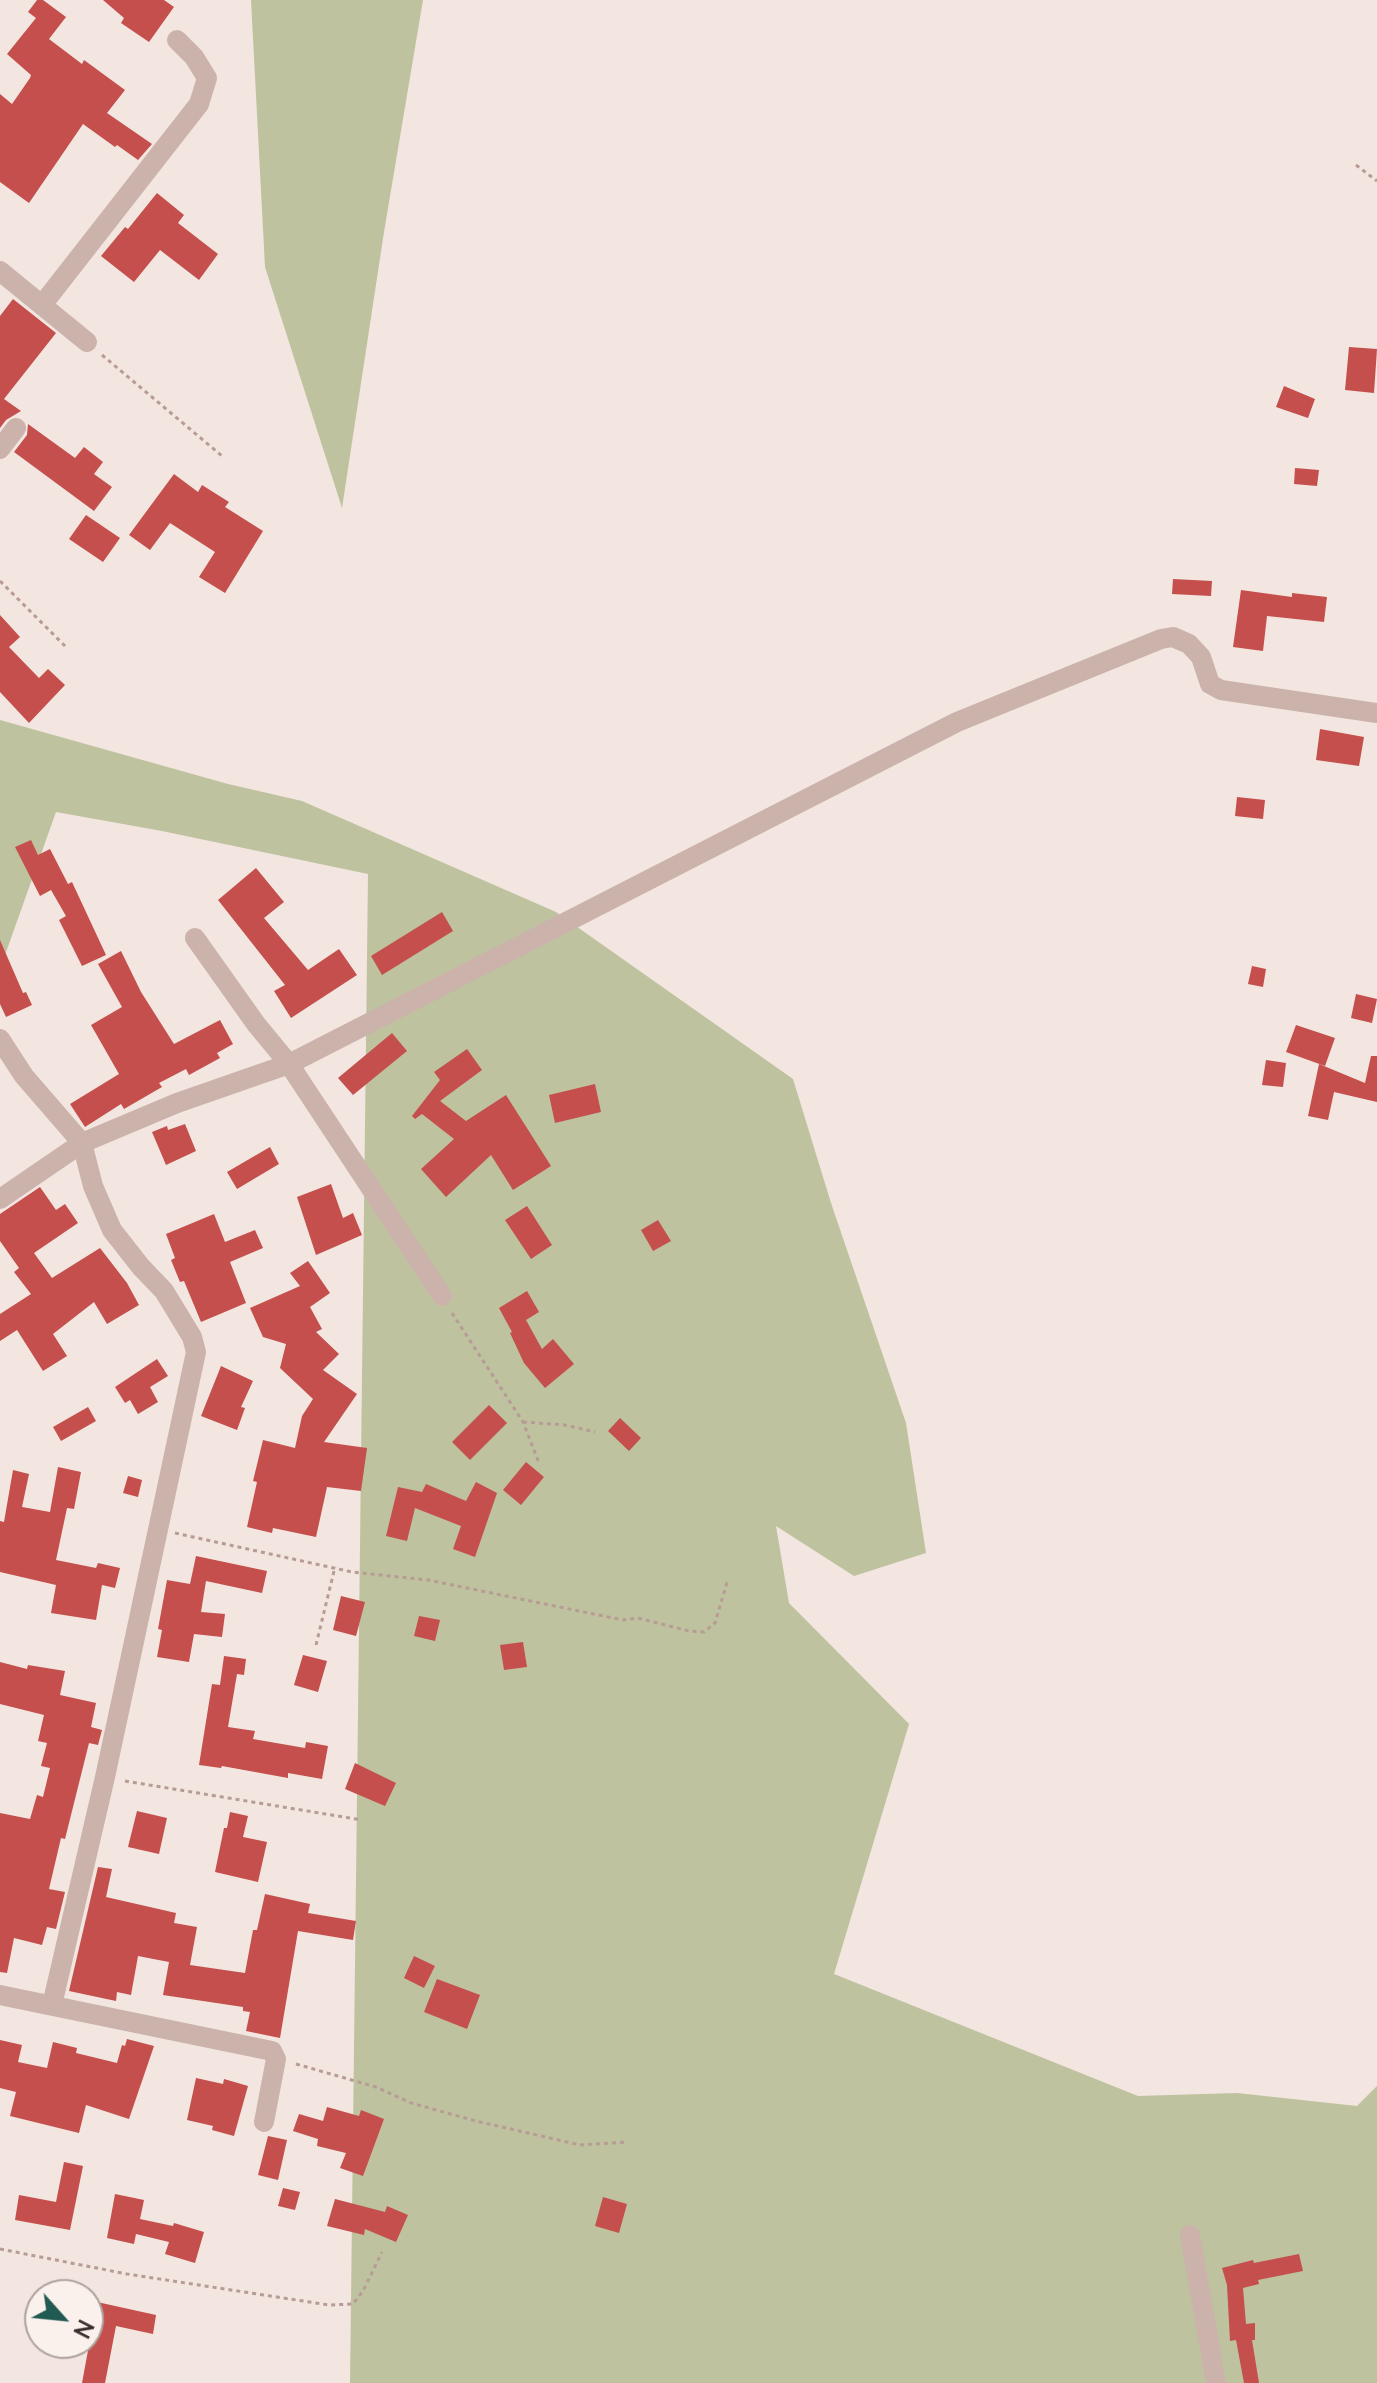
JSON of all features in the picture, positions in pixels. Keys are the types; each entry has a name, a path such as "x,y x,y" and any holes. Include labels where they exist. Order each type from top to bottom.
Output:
{"street":[{"path":"42,305 199,104 207,78 194,57 177,40"},
{"path":"0,271 87,342"},
{"path":"0,449 16,428"},
{"path":"0,1199 82,1143 177,1103 289,1064 957,722 1161,639 1173,637 1189,644 1201,657 1210,684 1221,690 1377,713"},
{"path":"195,938 256,1024 289,1064 442,1296"},
{"path":"0,1039 24,1076 82,1143 93,1186 112,1230 164,1291 192,1337 196,1352 105,1777 52,2005"},
{"path":"0,1995 272,2051 276,2059 264,2122"},
{"path":"1190,2235 1216,2383"}],"path":[{"path":"1356,165 1377,181"},
{"path":"87,342 222,456"},
{"path":"0,581 67,648"},
{"path":"442,1296 523,1422 539,1463"},
{"path":"523,1422 565,1425 595,1432"},
{"path":"159,1529 352,1572 428,1580 623,1620 638,1618 689,1631 704,1632 715,1623 728,1579"},
{"path":"316,1645 335,1567"},
{"path":"105,1777 362,1820"},
{"path":"276,2059 376,2087 411,2103 476,2121 580,2145 627,2142"},
{"path":"0,2249 127,2274 329,2305 353,2304 363,2291 382,2252"}],"green space":[{"path":"251,0 423,0 342,508 265,267"},
{"path":"0,720 228,784 302,801 556,912 793,1079 831,1203 906,1423 926,1553 854,1576 776,1526 789,1603 909,1724 834,1974 1138,2096 1237,2093 1357,2106 1377,2086 1377,2383 350,2383 368,874 56,812 0,969"}],"building":[{"path":"37,0 43,0 66,17 49,39 125,90 107,113 152,144 138,160 83,124 29,203 0,182 0,94 12,104 30,78 31,75 7,54 36,18 28,12"},
{"path":"103,0 164,0 174,7 149,42 121,23 124,18"},
{"path":"157,193 184,215 178,223 218,254 199,280 160,250 134,282 101,256"},
{"path":"13,299 56,333 4,399 21,411 6,420 0,428 0,316"},
{"path":"1349,347 1377,349 1374,393 1345,390"},
{"path":"1284,386 1315,399 1308,418 1276,407"},
{"path":"28,424 75,458 84,447 103,462 94,474 112,487 94,511 14,452 27,435"},
{"path":"1295,468 1319,470 1317,486 1294,484"},
{"path":"174,474 198,492 202,485 229,502 225,507 263,531 225,593 199,577 215,552 170,523 150,550 129,535"},
{"path":"86,515 120,538 103,562 69,539"},
{"path":"1173,579 1212,581 1211,596 1172,594"},
{"path":"1241,590 1292,597 1292,593 1327,597 1324,622 1267,616 1263,651 1233,647"},
{"path":"0,615 20,637 9,647 39,678 48,669 65,685 29,723 0,692"},
{"path":"1320,729 1364,737 1359,766 1316,760"},
{"path":"1237,797 1265,800 1263,819 1235,816"},
{"path":"31,840 38,855 50,849 68,884 72,882 106,955 82,966 59,920 66,916 51,890 40,896 15,847"},
{"path":"256,868 284,902 264,918 308,970 339,949 357,975 291,1018 274,991 285,985 218,900"},
{"path":"442,912 453,931 382,975 371,956"},
{"path":"0,940 23,993 26,992 32,1005 6,1017 0,1004"},
{"path":"121,951 141,992 174,1044 220,1020 233,1044 217,1053 220,1058 189,1075 186,1069 159,1083 162,1087 124,1109 121,1104 85,1127 70,1104 119,1074 91,1025 122,1007 98,964"},
{"path":"1252,966 1266,969 1263,987 1248,984"},
{"path":"1356,994 1377,999 1372,1023 1351,1018"},
{"path":"1296,1025 1335,1038 1325,1066 1286,1052"},
{"path":"392,1033 407,1051 353,1095 338,1078"},
{"path":"467,1049 482,1070 440,1101 466,1121 506,1095 551,1166 513,1190 491,1155 446,1197 421,1169 454,1139 422,1114 415,1119 412,1116 440,1080 434,1072"},
{"path":"1371,1056 1377,1056 1377,1102 1334,1092 1328,1120 1308,1116 1319,1064 1365,1083"},
{"path":"1266,1060 1286,1063 1283,1087 1262,1085"},
{"path":"595,1084 601,1112 555,1123 549,1095"},
{"path":"185,1124 196,1151 166,1165 152,1132"},
{"path":"270,1147 279,1164 237,1189 227,1172"},
{"path":"331,1184 343,1218 353,1213 362,1235 316,1255 297,1197"},
{"path":"40,1187 56,1210 65,1204 78,1223 34,1253 52,1278 100,1248 127,1283 139,1305 107,1324 94,1302 53,1334 67,1356 43,1371 17,1330 0,1341 0,1314 31,1294 14,1272 19,1268 0,1241 0,1214"},
{"path":"527,1206 552,1245 531,1259 505,1220"},
{"path":"214,1214 225,1242 255,1230 263,1248 230,1262 246,1303 201,1322 184,1281 180,1282 171,1260 175,1258 166,1234"},
{"path":"658,1220 671,1241 653,1251 641,1230"},
{"path":"308,1261 330,1293 310,1307 322,1329 316,1332 339,1354 323,1370 357,1394 324,1442 367,1448 361,1491 327,1487 316,1537 273,1528 272,1533 247,1527 257,1482 253,1481 263,1440 295,1448 302,1416 313,1399 280,1368 286,1344 263,1337 250,1308 300,1286 290,1273"},
{"path":"527,1291 539,1312 526,1320 542,1349 553,1339 574,1364 545,1388 524,1363 499,1308"},
{"path":"157,1359 168,1376 150,1387 158,1402 138,1414 130,1400 125,1403 115,1387"},
{"path":"221,1366 253,1381 241,1407 245,1408 237,1430 201,1416"},
{"path":"489,1405 507,1423 470,1460 452,1442"},
{"path":"88,1407 96,1421 61,1441 53,1427"},
{"path":"620,1418 641,1438 629,1451 608,1431"},
{"path":"526,1462 544,1477 521,1505 503,1490"},
{"path":"58,1467 81,1472 74,1509 67,1508 56,1560 96,1568 98,1563 120,1568 115,1588 102,1585 96,1620 51,1613 56,1585 0,1572 0,1521 4,1522 13,1470 29,1474 22,1507 50,1512"},
{"path":"128,1476 142,1480 138,1497 123,1493"},
{"path":"476,1482 497,1493 475,1557 453,1549 461,1526 415,1508 407,1541 386,1536 398,1487 422,1492 426,1484 466,1501"},
{"path":"196,1556 267,1571 262,1593 206,1581 201,1612 225,1614 222,1637 194,1634 189,1662 157,1657 162,1630 158,1629 167,1580 190,1584"},
{"path":"341,1596 365,1602 356,1636 333,1630"},
{"path":"419,1616 440,1620 435,1641 414,1636"},
{"path":"523,1642 527,1667 504,1670 500,1645"},
{"path":"303,1655 327,1661 318,1692 294,1685"},
{"path":"224,1656 246,1659 244,1675 237,1674 228,1727 255,1731 253,1739 305,1748 306,1742 328,1746 322,1779 288,1773 288,1778 199,1765 212,1684 220,1685"},
{"path":"0,1662 27,1669 28,1665 65,1671 60,1695 96,1703 91,1727 102,1730 98,1745 89,1743 49,1889 65,1892 56,1929 47,1927 42,1945 14,1938 7,1973 0,1972 0,1813 30,1819 37,1795 43,1797 50,1768 41,1766 47,1743 38,1741 44,1715 0,1704"},
{"path":"355,1763 396,1783 385,1806 345,1789"},
{"path":"137,1811 167,1818 159,1854 128,1847"},
{"path":"230,1812 248,1816 243,1837 267,1842 258,1882 215,1872"},
{"path":"98,1867 112,1869 106,1897 176,1913 174,1923 197,1927 190,1965 245,1973 253,1930 257,1930 265,1894 310,1904 308,1913 356,1921 353,1940 298,1931 280,2038 246,2031 250,2012 243,2011 243,2007 163,1995 169,1962 138,1956 131,1995 117,1992 116,2001 69,1991"},
{"path":"414,1956 435,1966 424,1988 404,1978"},
{"path":"437,1979 480,1995 467,2029 424,2012"},
{"path":"127,2039 154,2046 129,2119 86,2105 79,2133 10,2116 16,2092 0,2088 0,2040 22,2045 18,2062 47,2068 53,2042 77,2048 76,2053 117,2063"},
{"path":"196,2078 223,2084 224,2079 248,2086 234,2136 212,2130 213,2126 187,2120"},
{"path":"327,2107 359,2116 361,2110 384,2119 363,2176 340,2168 346,2153 317,2146 318,2139 293,2131 299,2114 323,2121"},
{"path":"268,2136 287,2140 278,2180 258,2175"},
{"path":"64,2162 83,2166 70,2230 15,2220 19,2195 56,2202"},
{"path":"283,2188 300,2192 295,2210 278,2206"},
{"path":"115,2194 144,2200 140,2219 173,2226 174,2223 204,2232 195,2263 165,2254 169,2242 136,2234 134,2244 107,2238"},
{"path":"603,2197 627,2204 619,2233 595,2226"},
{"path":"335,2199 385,2212 387,2206 408,2215 396,2242 365,2229 364,2235 327,2226"},
{"path":"1299,2254 1303,2271 1258,2280 1259,2284 1243,2288 1246,2324 1255,2323 1255,2340 1252,2340 1259,2383 1244,2383 1236,2340 1230,2341 1227,2285 1222,2268"},
{"path":"104,2304 156,2315 153,2334 116,2326 105,2383 82,2383 86,2359 104,2359"}]}
